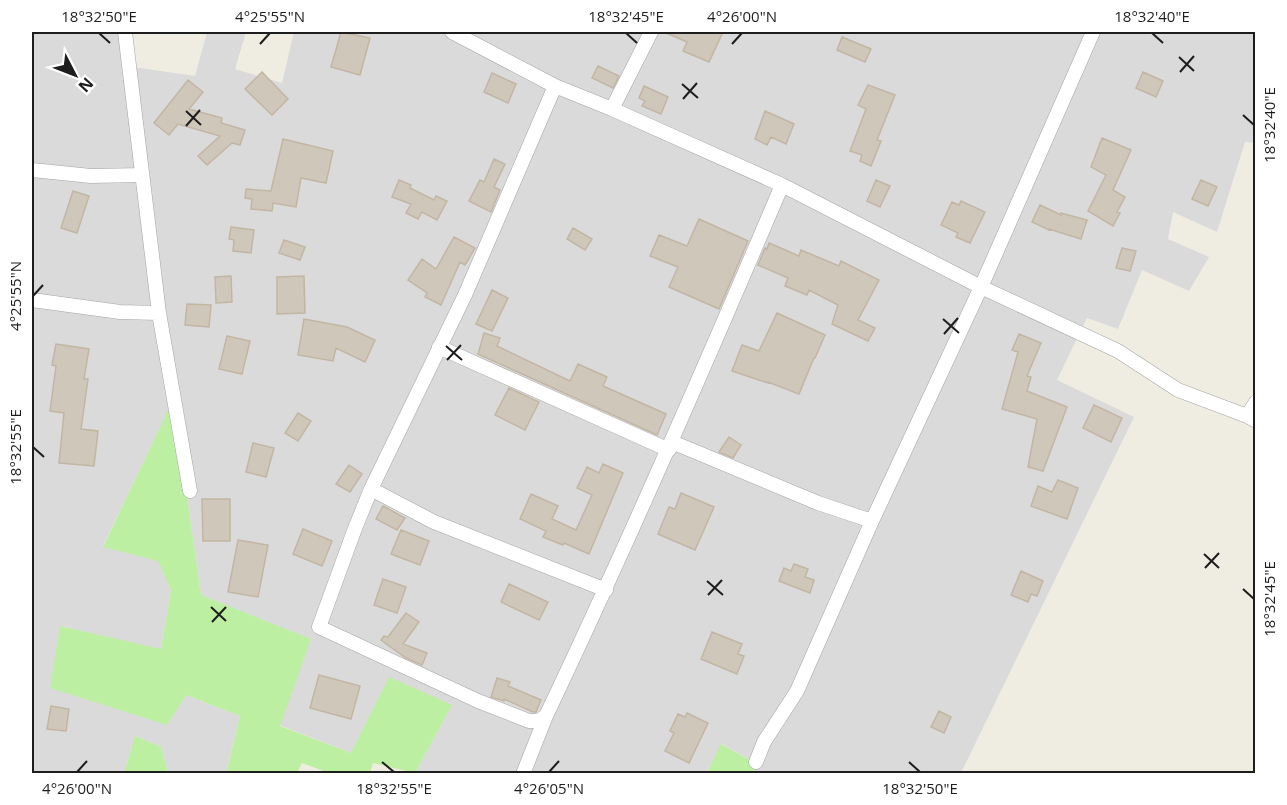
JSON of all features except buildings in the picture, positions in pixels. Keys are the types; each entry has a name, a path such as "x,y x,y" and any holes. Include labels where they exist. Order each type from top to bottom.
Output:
{"street":[{"path":"125,32 159,313 190,491"},
{"path":"452,32 555,86 782,185 981,287 1118,351 1178,390 1251,418 1256,402"},
{"path":"612,109 651,32"},
{"path":"756,762 764,742 797,691 872,521 981,287 1093,32"},
{"path":"546,716 538,721 529,721 478,701 319,627 371,489 469,284 555,86"},
{"path":"32,170 91,177 142,175"},
{"path":"522,774 546,716 606,590 670,446 782,185"},
{"path":"32,300 120,312 159,313"},
{"path":"440,347 670,446 818,503 872,521"},
{"path":"371,489 434,522 606,590"}],"shaded area":[{"path":"32,32 123,32 133,67 195,76 207,32 246,32 235,69 282,83 294,32 1255,32 1255,143 1245,142 1217,232 1173,212 1168,239 1209,257 1189,291 1142,270 1118,329 1087,318 1057,380 1134,417 961,773 755,773 757,764 722,744 706,773 415,773 452,705 351,753 279,725 310,639 201,595 173,401 103,546 158,560 171,590 161,650 61,626 186,695 240,716 226,773 168,773 161,747 135,736 124,773 32,773"}],"green space":[{"path":"173,400 201,595 311,639 280,726 351,753 389,677 452,705 415,773 373,763 370,773 329,773 302,763 297,773 226,774 240,716 186,695 167,725 50,688 60,626 161,649 171,590 158,561 103,547"},
{"path":"135,736 161,747 168,773 124,773"},
{"path":"721,744 757,764 755,773 706,774"}]}
